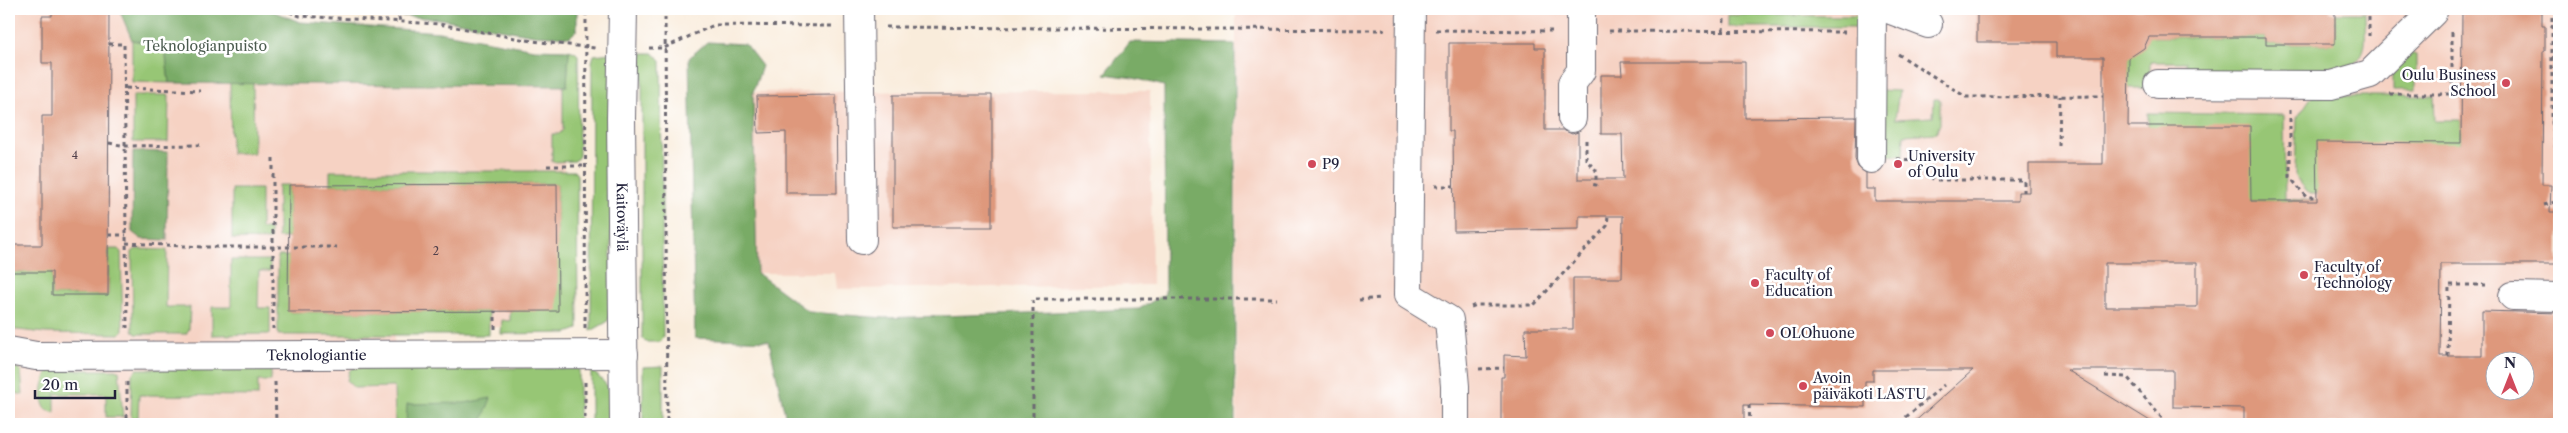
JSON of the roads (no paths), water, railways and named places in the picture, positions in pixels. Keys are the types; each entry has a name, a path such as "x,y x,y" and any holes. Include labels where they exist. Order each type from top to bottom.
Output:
{"street":[{"name":"Kaitoväylä","path":"623,9 624,424"},
{"path":"1871,159 1872,9"},
{"path":"1888,9 1928,24"},
{"path":"2158,84 2331,85 2370,74 2433,12 2442,18"},
{"path":"859,18 862,240"},
{"path":"1410,19 1408,295 1449,320 1455,386 1455,424"},
{"path":"1572,118 1572,82 1581,71 1581,20"},
{"path":"2504,291 2559,297"},
{"name":"Teknologiantie","path":"9,351 36,356 624,354"}],"place":[{"name":"Oulu Business School","path":"2506,83"},
{"name":"P9","path":"1312,164"},
{"name":"University of Oulu","path":"1898,164"},
{"name":"Faculty of Technology","path":"2304,275"},
{"name":"Faculty of Education","path":"1755,283"},
{"name":"OLOhuone","path":"1770,333"},
{"name":"Avoin päiväkoti LASTU","path":"1803,386"}],"park label":[{"name":"Teknologianpuisto","path":"205,46"}]}
